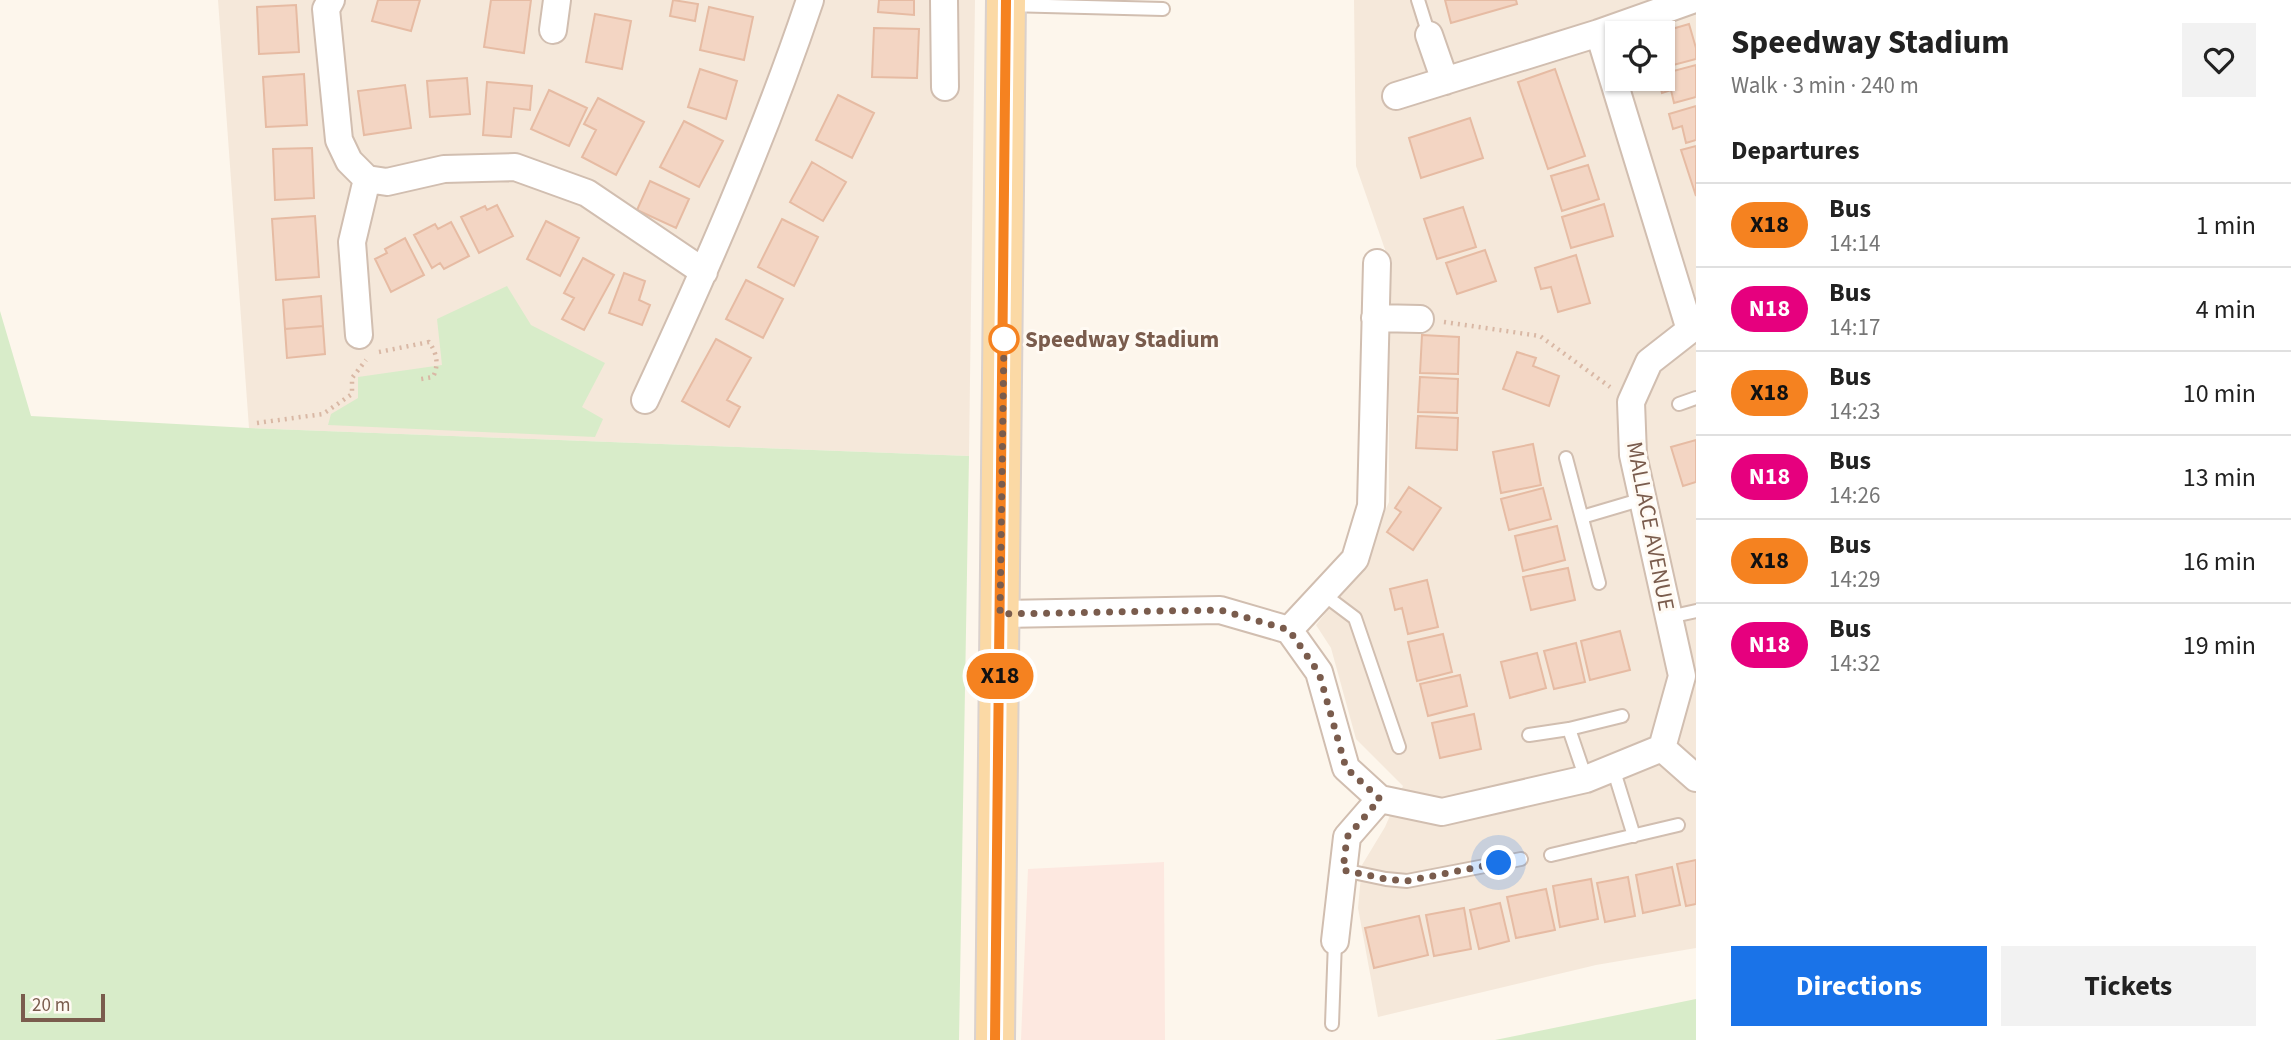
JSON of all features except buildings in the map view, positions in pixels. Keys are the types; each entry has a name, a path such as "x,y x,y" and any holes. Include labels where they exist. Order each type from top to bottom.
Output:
{"main road":[{"path":"995,1040 1006,3"}],"street":[{"path":"331,0 326,9 339,140 349,161 367,179 387,182 444,169 515,167 587,193 704,272"},
{"path":"553,30 557,0"},
{"path":"645,400 704,272 784,77 810,0"},
{"path":"944,0 945,87"},
{"path":"1396,96 1599,33 1692,0"},
{"path":"1599,33 1693,329"},
{"path":"1429,35 1445,81"},
{"path":"359,335 352,242 367,179"},
{"path":"1289,630 1355,559 1371,506 1377,263"},
{"path":"1375,318 1420,319"},
{"name":"MALLACE AVENUE","path":"1662,748 1682,676 1633,455 1631,402 1649,362 1693,329"},
{"path":"1000,614 1220,610 1289,630 1319,673 1346,768 1380,799 1442,812 1586,779 1662,748 1696,778"},
{"path":"1335,941 1347,837 1380,799"}],"lane":[{"path":"1419,0 1429,35"},
{"path":"1006,3 1163,9"},
{"path":"1679,404 1696,398"},
{"path":"1566,458 1599,583"},
{"path":"1582,517 1643,499"},
{"path":"1323,594 1355,618 1399,747"},
{"path":"1669,617 1696,611"},
{"path":"1529,734 1569,729 1622,716"},
{"path":"1569,729 1586,779"},
{"path":"1613,768 1634,836"},
{"path":"1551,855 1678,825"},
{"path":"1343,870 1407,881 1521,859"},
{"path":"1332,1024 1335,941"}],"path":[{"path":"1420,319 1540,336 1631,402"},
{"path":"257,423 323,414 352,394 352,378 371,354 429,342 435,351 437,369 433,377 421,379"}],"shaded area":[{"path":"218,0 975,0 969,456 249,428"},
{"path":"1354,0 1696,0 1696,948 1596,965 1378,1017 1358,908 1362,865 1385,827 1403,786 1356,739 1331,648 1316,625 1357,573 1389,502 1389,261 1356,166"},
{"path":"1164,862 1165,1040 1021,1040 1028,869"}],"green space":[{"path":"507,286 531,325 605,363 582,407 603,419 595,437 328,425 331,414 358,398 358,377 442,365 437,319"},
{"path":"0,311 31,416 249,428 969,456 959,1040 0,1040"},
{"path":"1696,999 1696,1040 1495,1040"}],"bus line":[{"name":"X18","path":"995,1040 1006,0"}],"place":[{"name":"Speedway Stadium","path":"1004,339"}],"route":[{"path":"1004,339 1004,336 1000,614 1220,610 1289,630 1319,673 1346,768 1380,799 1347,837 1343,870 1407,881 1499,863"}]}
